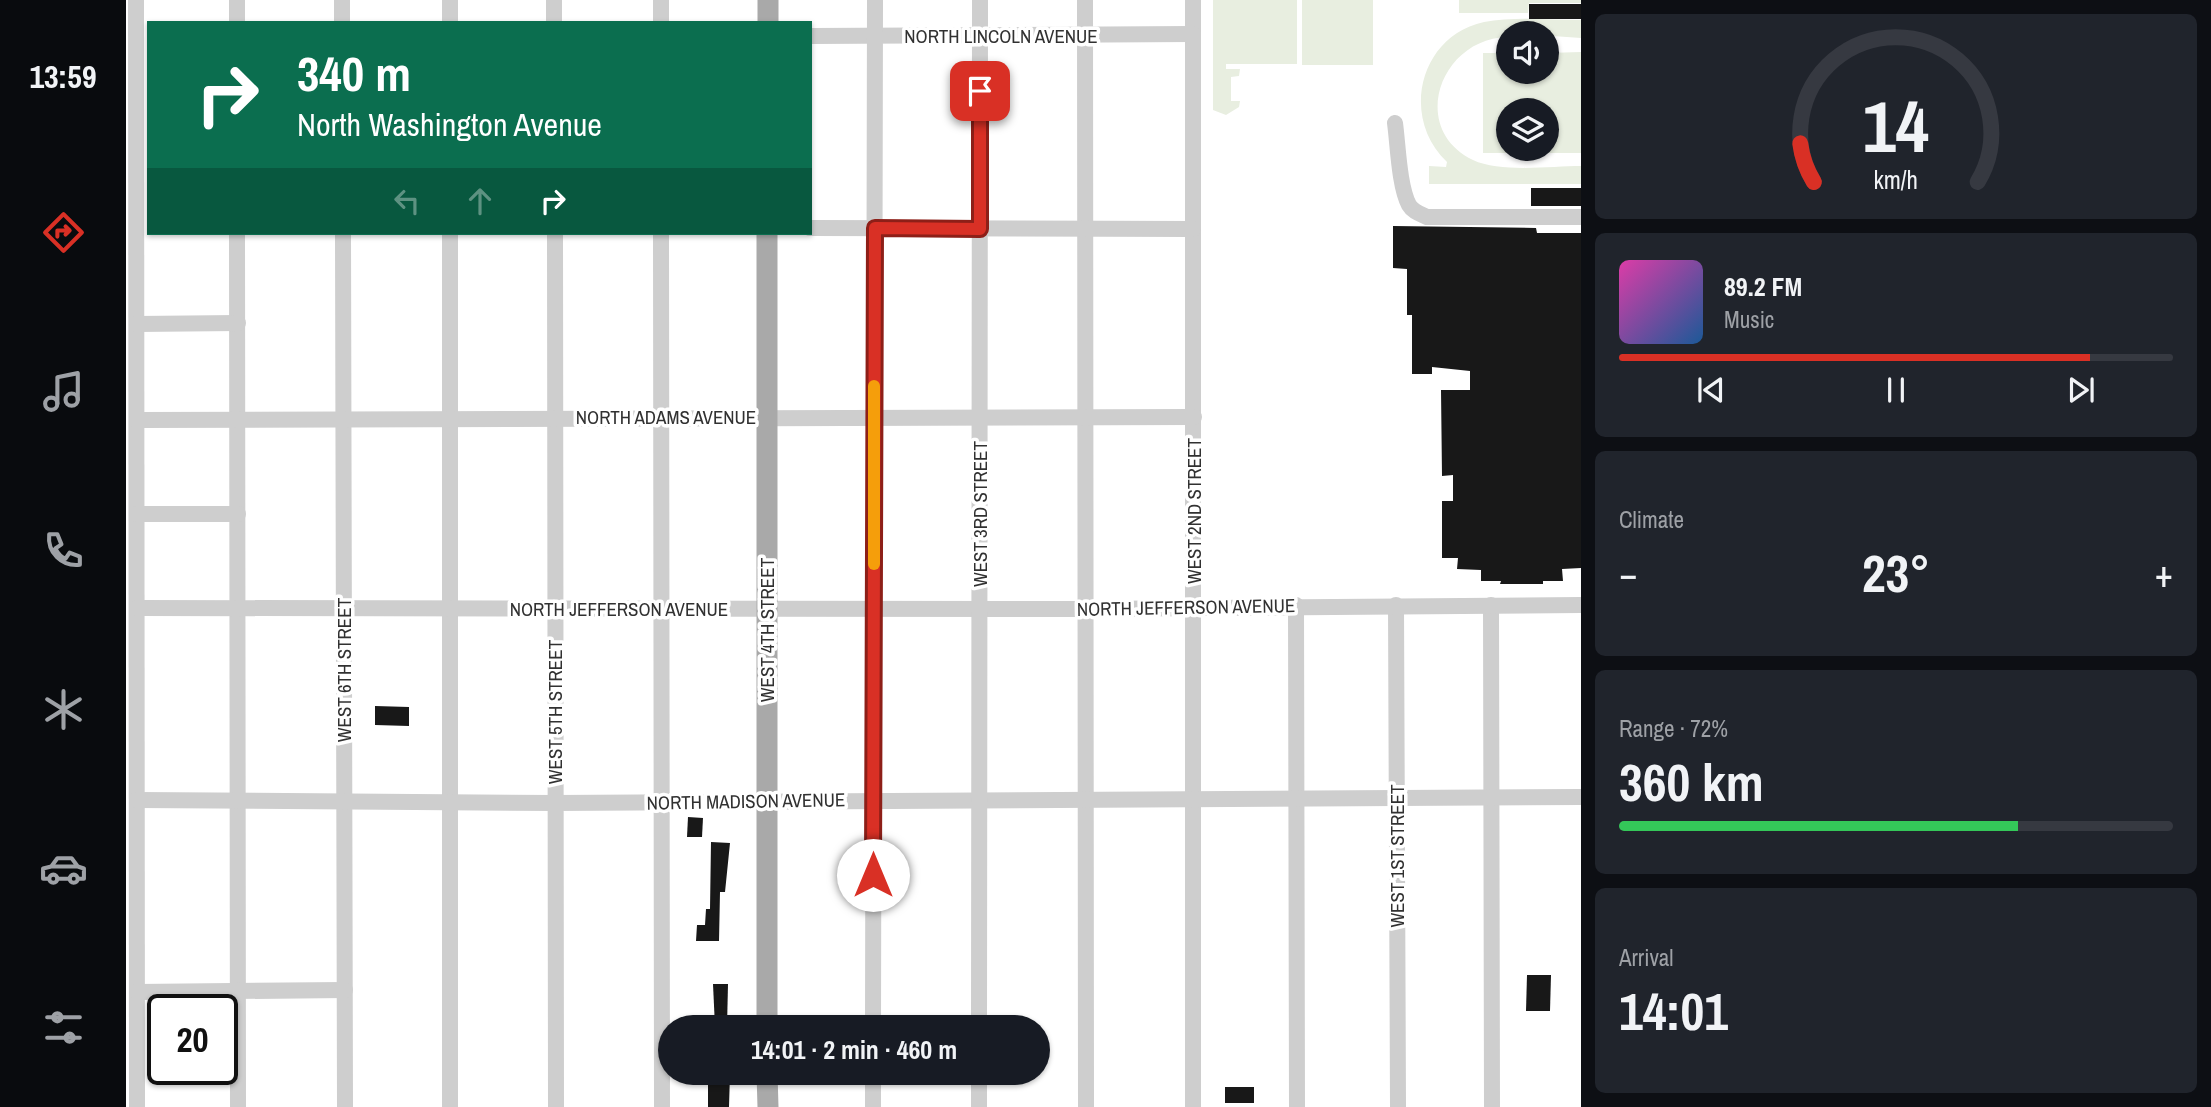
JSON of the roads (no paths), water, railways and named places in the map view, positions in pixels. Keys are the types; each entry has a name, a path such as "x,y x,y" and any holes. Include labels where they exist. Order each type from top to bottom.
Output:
{"main road":[{"path":"768,0 768,21"},
{"name":"WEST 4TH STREET","path":"767,235 767,1015"},
{"path":"768,1085 768,1107"}],"street":[{"path":"136,0 143,37 143,228 137,324 136,1107"},
{"path":"237,0 237,21"},
{"path":"342,0 342,21"},
{"path":"450,0 450,21"},
{"path":"554,0 554,21"},
{"path":"661,0 661,21"},
{"path":"873,1015 875,0"},
{"name":"WEST 3RD STREET","path":"979,1015 980,0"},
{"path":"1085,0 1086,1107"},
{"name":"WEST 2ND STREET","path":"1193,0 1193,1107"},
{"name":"NORTH LINCOLN AVENUE","path":"812,36 1193,34"},
{"path":"1395,123 1404,188 1409,206 1418,213 1427,217 1581,217"},
{"path":"812,228 1193,229"},
{"path":"237,235 238,1107"},
{"name":"WEST 6TH STREET","path":"343,235 345,1107"},
{"path":"450,235 450,1107"},
{"name":"WEST 5TH STREET","path":"555,235 556,1107"},
{"path":"661,235 662,1107"},
{"path":"137,324 238,323"},
{"name":"NORTH ADAMS AVENUE","path":"137,420 450,417 1194,417"},
{"path":"137,514 238,514"},
{"path":"1296,605 1297,1107"},
{"name":"NORTH JEFFERSON AVENUE","path":"137,608 1085,609 1296,605 1581,605"},
{"name":"WEST 1ST STREET","path":"1396,605 1398,1107"},
{"path":"1491,605 1492,1107"},
{"name":"NORTH MADISON AVENUE","path":"137,800 555,803 873,799 1581,797"},
{"path":"136,992 345,990"},
{"path":"873,1085 873,1107"},
{"path":"979,1085 979,1107"}]}
